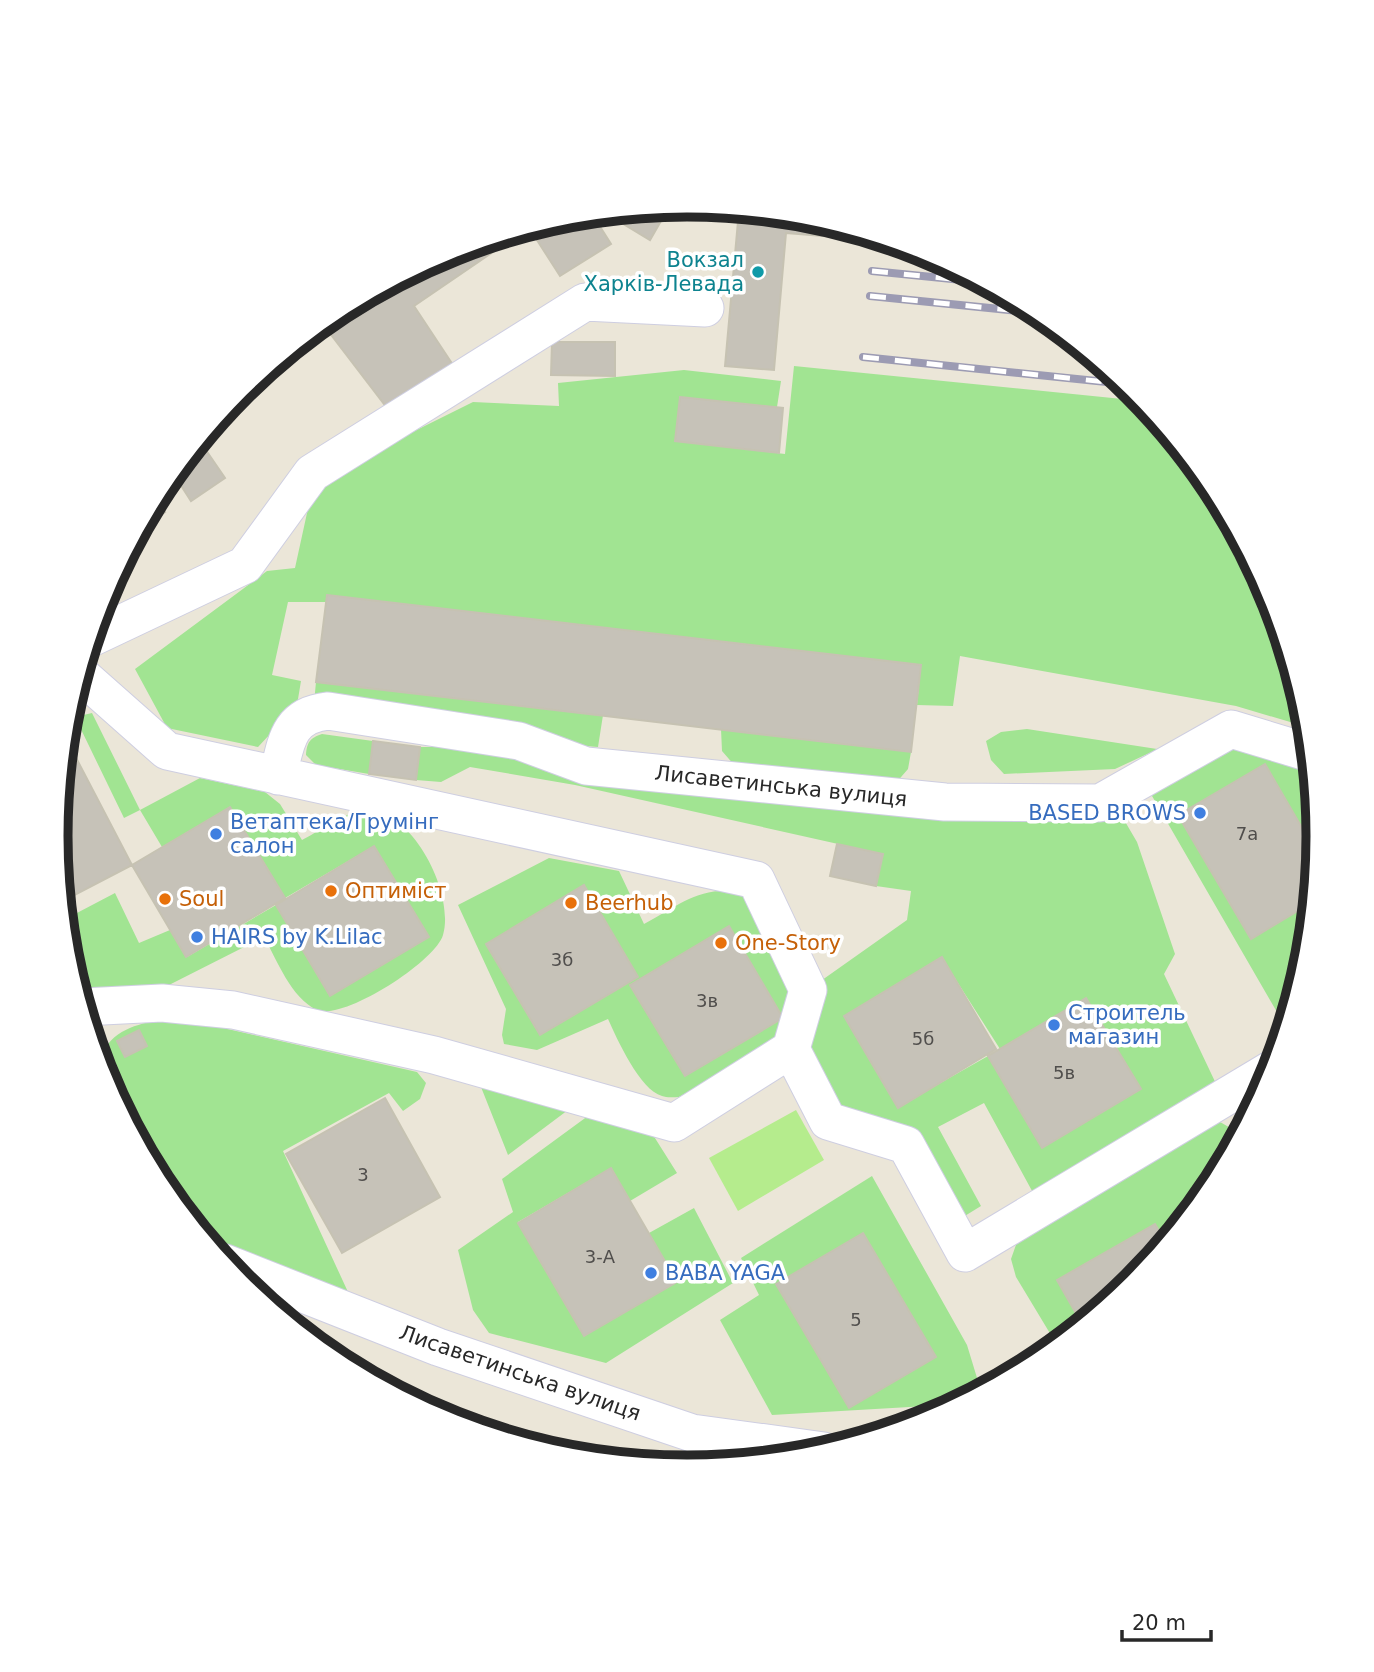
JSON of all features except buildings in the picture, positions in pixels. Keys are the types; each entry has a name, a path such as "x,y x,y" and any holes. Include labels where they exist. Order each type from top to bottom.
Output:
{"street":[{"path":"103,632 245,565 312,473 584,302 705,308"},
{"path":"88,681 167,751 757,880 808,990 791,1049 674,1123 435,1055 233,1010 162,1003 92,1007"},
{"name":"Лисаветинська вулиця","path":"278,776 286,740 296,724 311,712 328,710 519,741 586,766 945,802 1100,803 1231,729 1299,750"},
{"path":"791,1049 828,1121 906,1145 965,1253 1257,1078"},
{"name":"Лисаветинська вулиця","path":"247,1272 438,1347 692,1433 788,1446"}],"green space":[{"path":"794,366 1126,399 1178,459 1223,527 1242,562 1273,637 1295,724 1236,706 960,656 953,706 917,705 921,665 327,595 326,602 288,602 272,675 301,681 297,705 258,747 167,728 135,669 267,571 295,568 314,481 473,402 559,406 558,383 684,370 781,381 777,407 680,397 675,441 785,454"},
{"path":"316,682 603,715 598,747 314,703"},
{"path":"92,713 140,810 124,818 79,724 80,716"},
{"path":"721,729 911,752 908,769 895,784 735,766 722,751"},
{"path":"1027,729 1158,749 1115,769 1004,774 991,760 986,741 1001,732"},
{"path":"322,734 373,741 369,774 316,765 306,755 306,751 310,741"},
{"path":"1227,744 1301,765 1306,836 1304,876 1294,957 1279,1016 1148,789"},
{"path":"420,747 457,747 1120,813 1137,842 1175,954 1164,974 1219,1090 1037,1200 984,1103 938,1127 981,1206 955,1222 906,1137 835,1113 799,1045 808,990 907,920 911,891 876,886 883,854 575,785 470,767 441,782 416,780","holes":["942,958 1000,1049 1086,998 1141,1089 1042,1148 988,1056 898,1107 844,1016"]},
{"path":"200,778 265,792 280,804 302,840 358,811 382,813 399,823 414,838 426,856 443,898 443,935 424,960 387,987 347,1007 330,1011 317,1010 300,997 286,978 264,937 167,986 87,989 73,911 75,914 115,893 139,943 170,930 187,957 276,905 330,996 429,937 374,846 285,898 230,807 162,847 140,810"},
{"path":"549,858 619,871 644,924 680,903 703,894 716,891 744,893 795,990 780,1039 679,1097 662,1096 646,1084 630,1063 608,1019 537,1050 504,1044 502,1035 506,1009 458,905"},
{"path":"175,1017 417,1072 426,1083 420,1099 403,1111 389,1093 283,1151 348,1292 276,1271 230,1253 196,1213 151,1145 109,1058 108,1044 114,1037 147,1022"},
{"path":"481,1087 572,1107 508,1155"},
{"path":"796,1110 824,1160 738,1211 709,1158"},
{"path":"592,1113 648,1127 677,1173 630,1201 611,1168 518,1222 584,1336 677,1282 649,1233 694,1208 733,1283 606,1363 489,1333 473,1310 458,1250 513,1212 502,1179"},
{"path":"1220,1122 1232,1129 1201,1180 1152,1244 1125,1274 1051,1336 1016,1277 1011,1259 1017,1242 1193,1127"},
{"path":"872,1176 967,1345 978,1382 929,1406 772,1415 720,1320 759,1295 741,1258"}],"railway":[{"path":"872,271 958,280"},
{"path":"870,296 1012,310"},
{"path":"863,357 1107,382"}],"place":[{"name":"Вокзал Харків-Левада","path":"758,272"},
{"name":"BASED BROWS","path":"1200,813"},
{"name":"Ветаптека/Грумінг салон","path":"216,834"},
{"name":"Оптиміст","path":"331,891"},
{"name":"Soul","path":"165,899"},
{"name":"Beerhub","path":"571,903"},
{"name":"HAIRS by K.Lilac","path":"197,937"},
{"name":"One-Story","path":"721,943"},
{"name":"Строитель магазин","path":"1054,1025"},
{"name":"BABA YAGA","path":"651,1273"}]}
